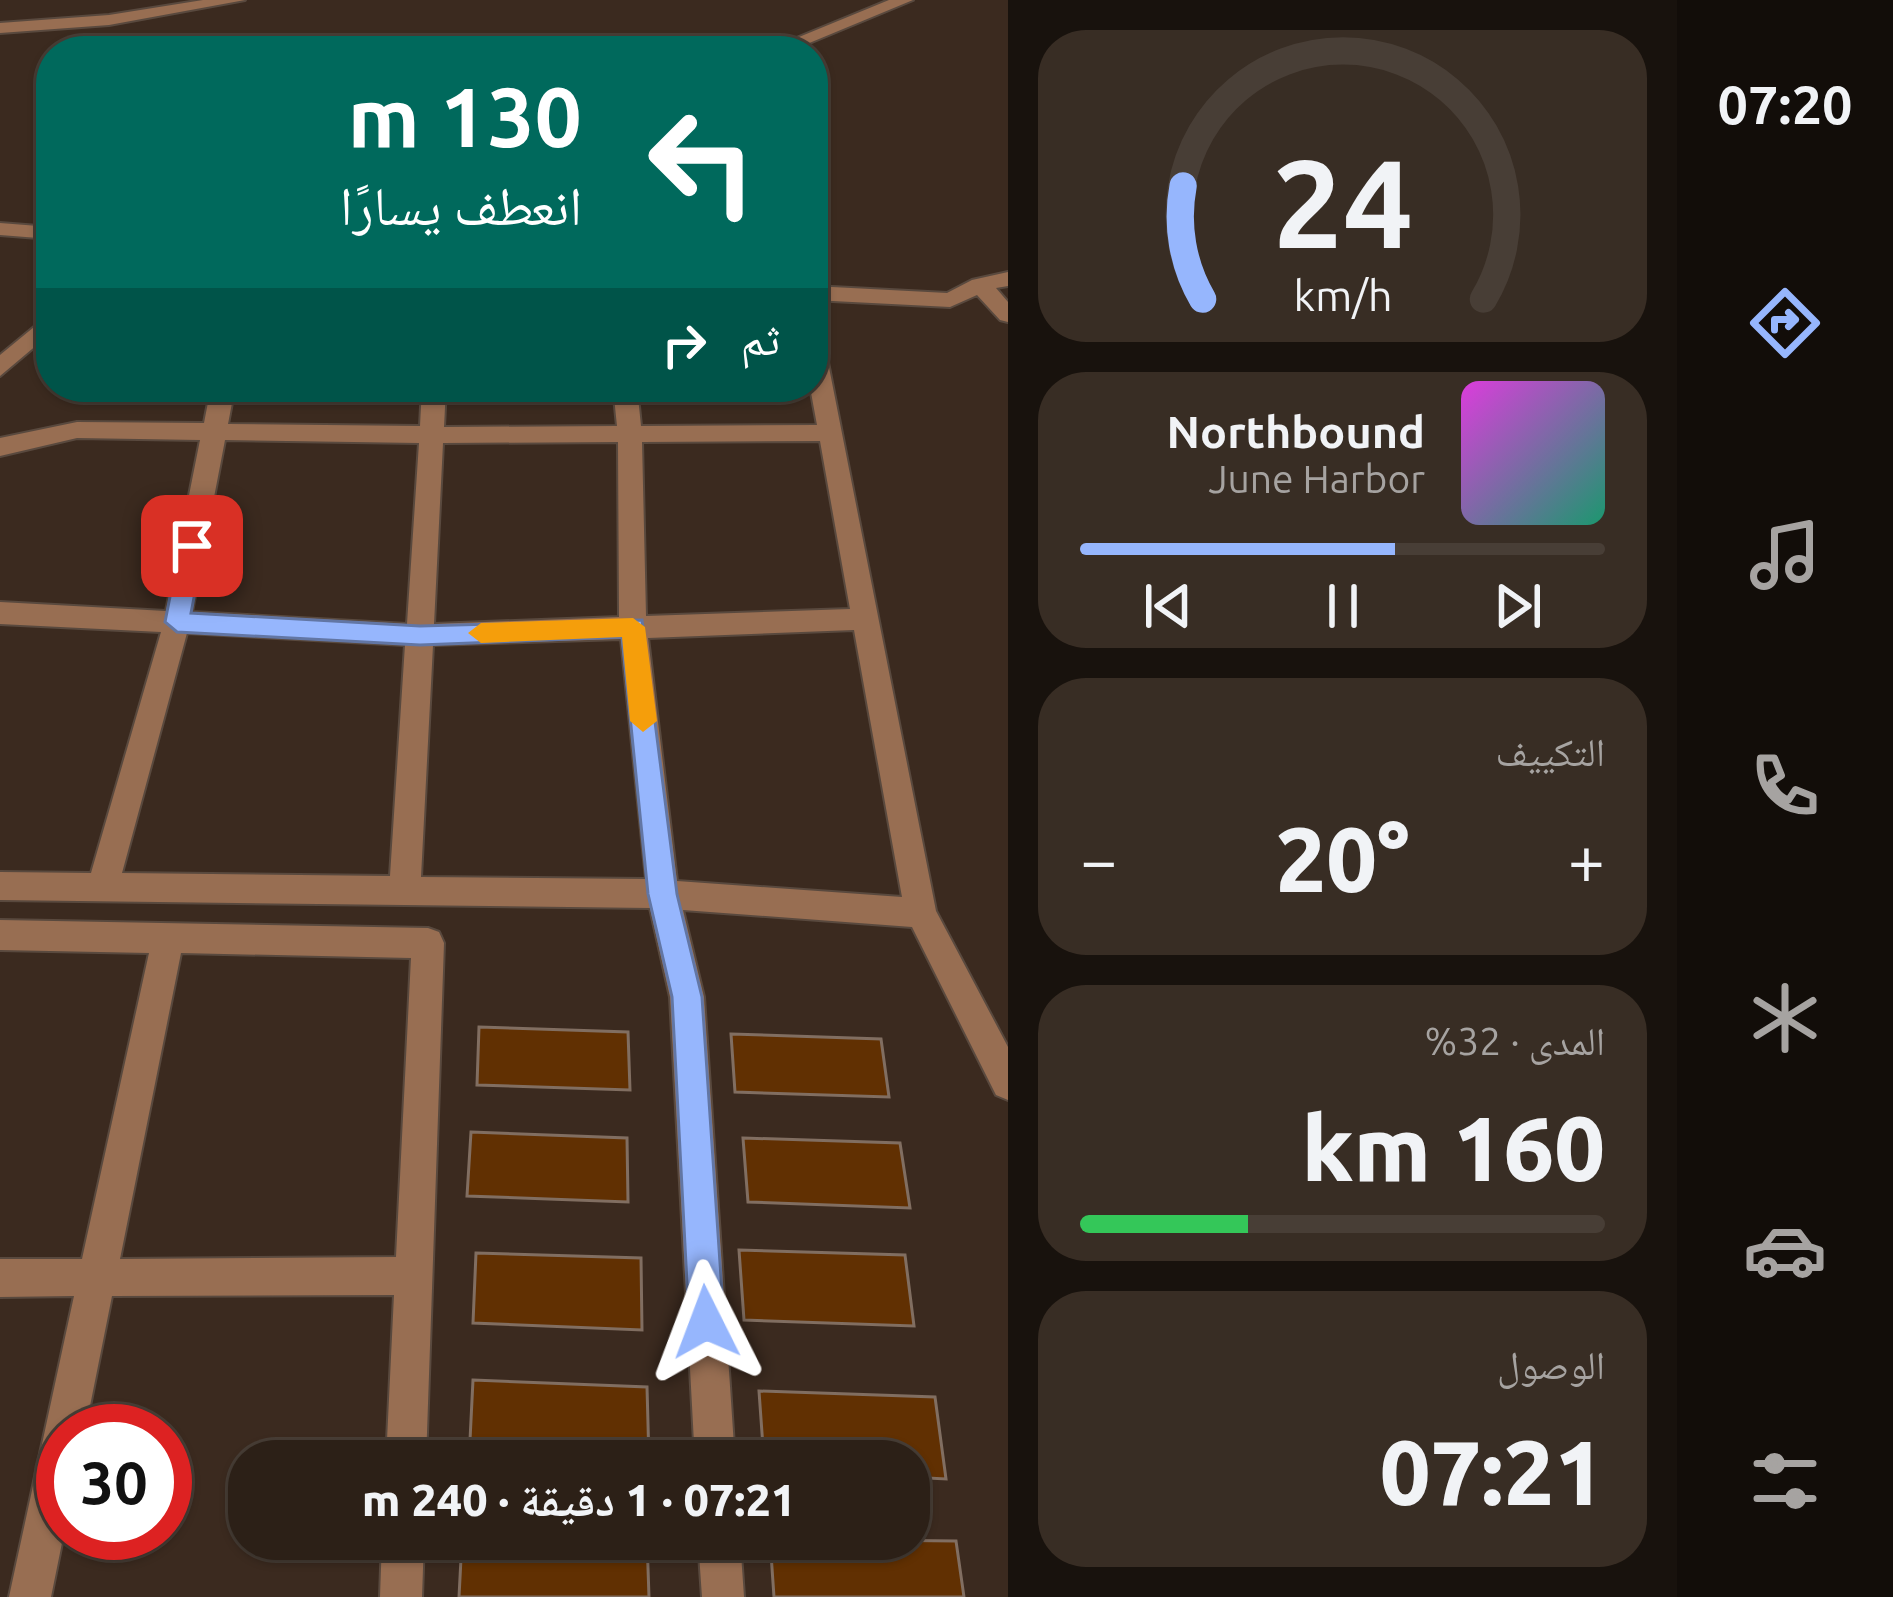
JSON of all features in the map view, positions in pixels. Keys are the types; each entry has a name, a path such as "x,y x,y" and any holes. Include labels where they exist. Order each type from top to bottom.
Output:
{"street":[{"path":"0,28 109,20 236,0"},
{"path":"812,36 904,0"},
{"path":"0,230 36,232"},
{"path":"828,294 950,300 980,285 1008,279"},
{"path":"980,285 1008,315"},
{"path":"0,368 36,334"},
{"path":"104,887 177,622 220,402"},
{"path":"405,891 433,402"},
{"path":"627,402 633,627 663,894 687,997 714,1440"},
{"path":"824,402 921,913 1008,1083"},
{"path":"0,447 77,430 830,433"},
{"path":"0,613 420,635 866,619"},
{"path":"0,886 663,894 921,913"},
{"path":"0,935 428,943 407,1440"},
{"path":"71,1404 168,938"},
{"path":"0,1278 414,1276"},
{"path":"30,1597 38,1560"},
{"path":"400,1597 402,1560"},
{"path":"720,1560 723,1597"}],"building":[{"path":"479,1027 628,1032 630,1090 477,1085"},
{"path":"731,1034 881,1039 889,1097 735,1092"},
{"path":"471,1132 627,1138 628,1202 467,1196"},
{"path":"743,1138 900,1143 910,1208 748,1202"},
{"path":"739,1250 905,1255 914,1326 744,1320"},
{"path":"476,1253 641,1258 642,1330 473,1323"},
{"path":"473,1380 647,1387 648,1440 470,1440"},
{"path":"759,1391 935,1397 946,1479 930,1478 930,1440 762,1440"},
{"path":"930,1541 956,1541 964,1597 774,1597 771,1560 930,1560"},
{"path":"461,1560 648,1560 649,1597 459,1597"}],"slow traffic":[{"path":"481,633 633,627 643,721"}],"route":[{"path":"192,546 177,622 420,635 633,627 663,894 687,997 706,1322"}]}
